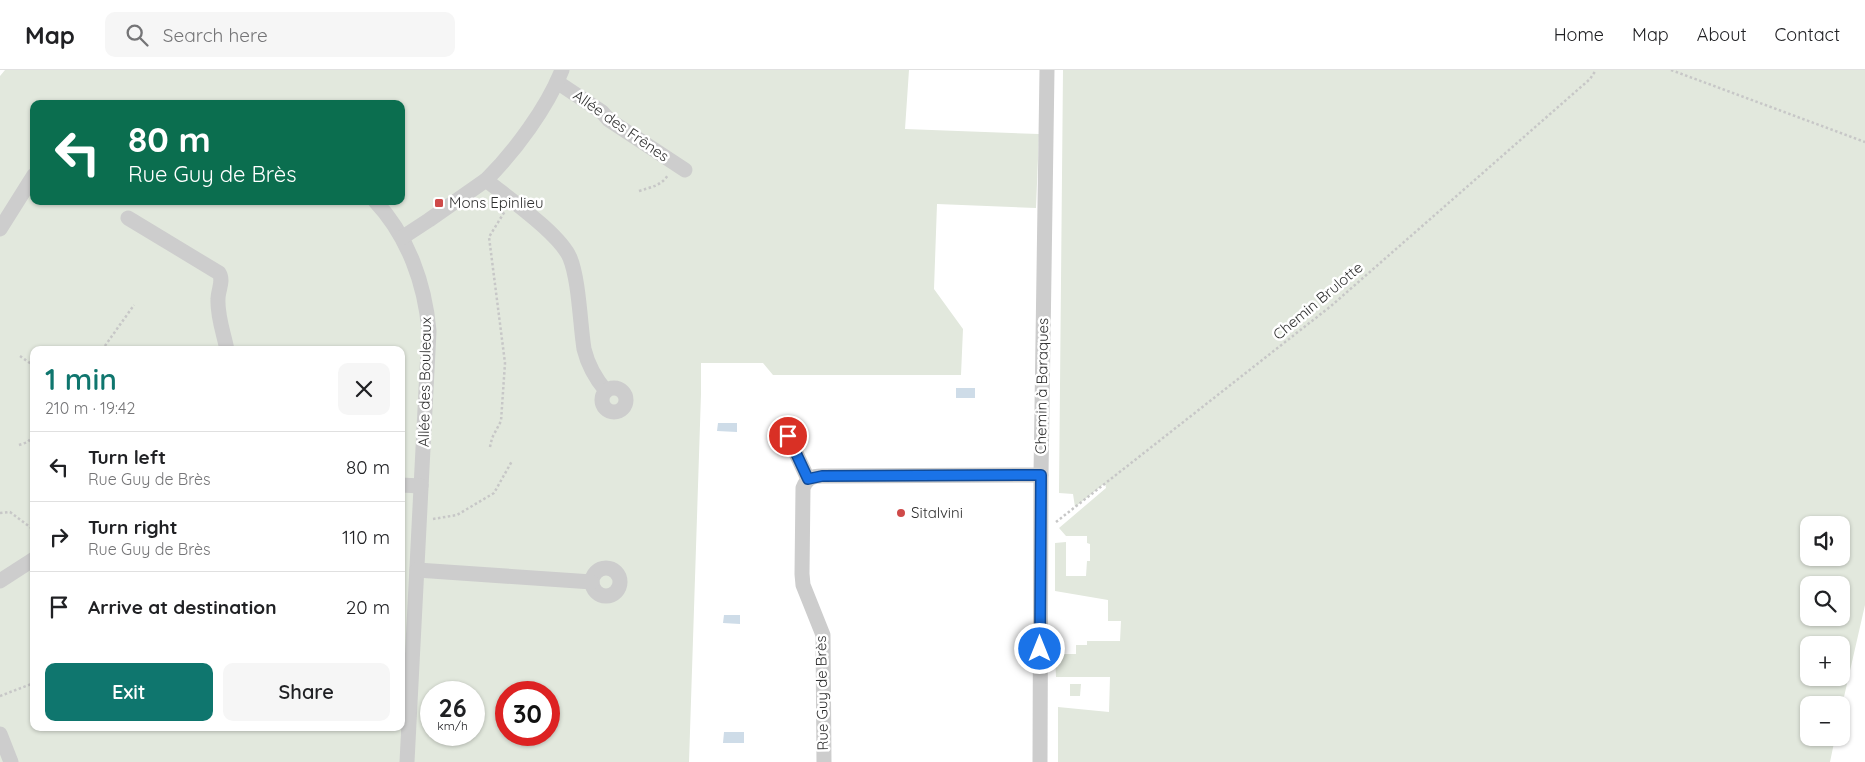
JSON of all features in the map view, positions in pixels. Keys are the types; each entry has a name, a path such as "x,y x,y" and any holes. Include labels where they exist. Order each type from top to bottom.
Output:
{"street":[{"name":"Chemin à Baraques","path":"1040,762 1041,475 1047,70"},
{"path":"403,237 486,180 506,159 531,125 560,76"},
{"name":"Allée des Frênes","path":"560,76 609,120 685,170"},
{"path":"486,180 555,237 566,250 573,268 587,362 606,391"},
{"path":"0,229 30,181"},
{"name":"Allée des Bouleaux","path":"379,205 392,220 403,237 422,288 428,315 429,331 407,762"},
{"path":"128,218 219,273 221,283 218,302 226,346"},
{"path":"788,436 808,479 822,476 1041,475"},
{"name":"Rue Guy de Brès","path":"808,479 803,488 802,574 804,585 823,635 824,762"},
{"path":"405,485 421,486"},
{"path":"0,581 30,562"},
{"path":"417,570 592,582"},
{"path":"0,734 11,762"}],"path":[{"name":"Chemin Brulotte","path":"1041,534 1331,306 1590,79 1596,70"},
{"path":"1671,70 1865,142"},
{"path":"639,191 658,185 664,181 668,174"},
{"path":"490,447 492,438 501,422 505,363 490,237 511,201"},
{"path":"105,346 134,305"},
{"path":"20,356 30,363"},
{"path":"19,445 30,439"},
{"path":"419,520 457,515 486,498 494,493 512,462"},
{"path":"0,513 10,512 30,527"},
{"path":"0,696 30,685"}],"shaded area":[{"path":"5,70 909,70 905,129 1039,134 1036,208 937,204 934,289 963,329 961,375 773,375 763,363 701,363 689,762 0,762 0,76"},
{"path":"1063,70 1865,70 1865,605 1850,671 1850,636 1800,636 1800,686 1846,686 1844,696 1800,696 1800,746 1833,746 1830,762 1058,762 1058,707 1109,712 1110,677 1056,677 1055,654 1076,654 1076,645 1087,645 1087,641 1120,641 1121,621 1108,621 1108,600 1055,591 1055,543 1066,542 1066,576 1086,576 1087,561 1090,561 1090,544 1087,543 1087,536 1066,536 1059,528 1106,488 1105,483 1075,507 1073,494 1059,493"},
{"path":"956,388 975,388 975,398 956,398"},
{"path":"718,423 737,423 737,432 717,431"},
{"path":"724,615 740,615 740,624 723,623"},
{"path":"1070,684 1081,684 1080,696 1070,696"},
{"path":"724,732 744,732 744,743 723,743"}],"place":[{"name":"Mons Epinlieu","path":"439,203"},
{"name":"Sitalvini","path":"901,513"}],"route":[{"path":"788,436 808,479 814,476 1041,475 1040,649"}]}
